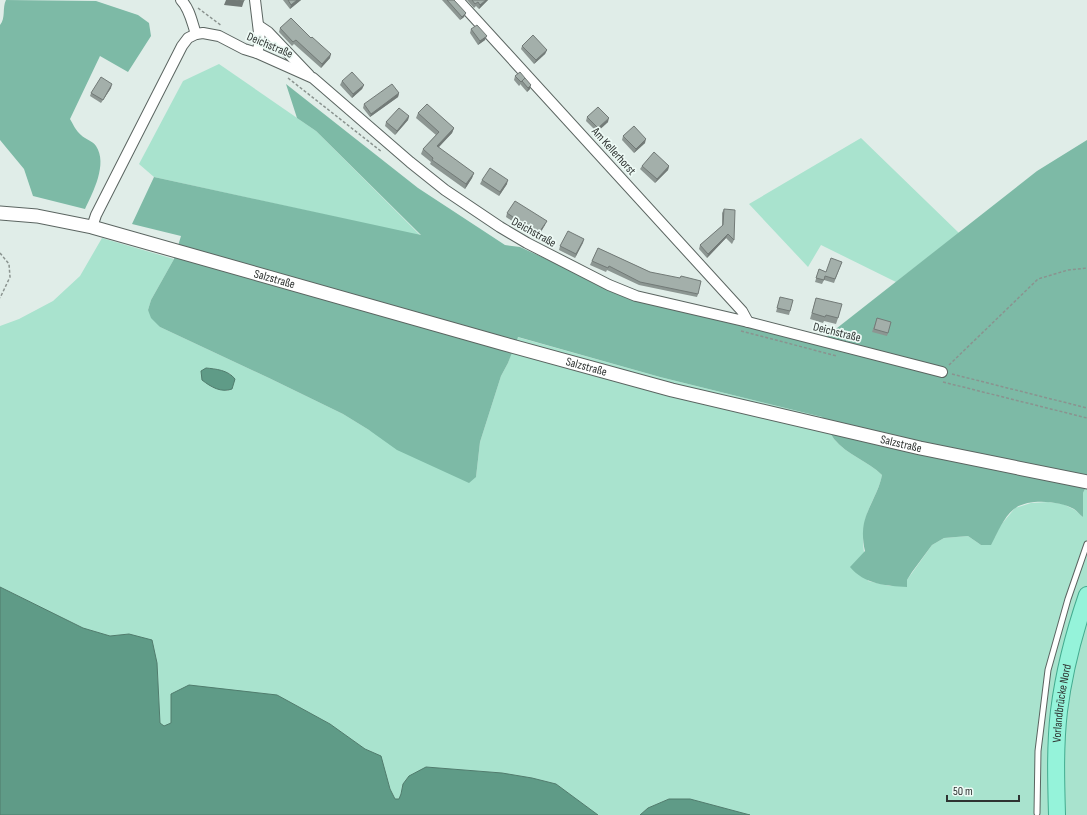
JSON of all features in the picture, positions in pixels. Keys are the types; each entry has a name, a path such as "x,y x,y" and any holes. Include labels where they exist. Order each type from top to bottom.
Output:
{"main road":[{"name":"Vorlandbrücke Nord","path":"1057,815 1056,747 1059,713 1069,654 1087,595"}],"street":[{"path":"92,227 96,215 182,46 188,38 196,34 190,15 181,0"},
{"path":"255,0 254,3 259,26 260,41 257,53"},
{"name":"Am Kellerhorst","path":"458,0 736,305 748,322"},
{"path":"259,26 268,32 313,78"},
{"name":"Deichstraße","path":"196,34 203,32 219,36 244,49 257,53 313,78 410,162 445,190 500,227 527,243 609,285 636,296 748,322 939,376"},
{"name":"Salzstraße","path":"0,213 37,216 92,227 672,390 920,448 1087,482"}],"lane":[{"path":"1037,813 1038,751 1048,670 1068,599 1087,544"}],"path":[{"path":"288,78 387,156"},
{"path":"0,253 9,264 10,277 0,298"},
{"path":"939,376 1038,279 1068,270 1087,268"},
{"path":"736,330 844,358"},
{"path":"939,376 1087,408"},
{"path":"939,376 1087,418"}],"shaded area":[{"path":"6,0 96,1 138,15 149,23 151,36 128,72 100,56 70,119 78,132 95,144 99,153 100,169 98,178 85,209 33,196 24,169 0,140 0,25 3,19"},
{"path":"219,64 316,131 421,236 154,177 139,164 183,81"},
{"path":"286,84 418,188 505,245 520,247 605,286 818,343 1037,171 1087,140 1087,485 1083,493 1083,517 1074,509 1061,504 1044,502 1027,503 1014,509 1010,513 991,545 981,545 968,536 944,538 932,545 907,580 907,587 883,585 869,581 856,573 850,567 865,551 863,537 864,523 882,475 839,445 832,436 822,417 660,377 518,337 508,363 501,376 480,442 476,477 469,483 397,450 343,414 160,327 151,318 148,310 151,300 174,259 181,236 132,224 154,177 421,235 316,131 297,118"},
{"path":"861,138 959,233 896,282 821,245 808,267 749,204"},
{"path":"102,238 174,259 151,300 148,310 160,327 343,414 369,430 476,477 480,442 501,376 508,363 517,337 660,377 822,417 832,436 839,445 882,475 881,481 866,516 863,544 868,581 890,586 907,580 932,545 944,538 968,536 981,545 995,537 1000,526 1015,508 1031,503 1048,502 1063,504 1075,510 1083,517 1083,493 1087,485 1087,815 750,815 690,799 669,799 648,808 640,815 598,815 556,784 502,773 426,767 403,784 399,799 395,799 390,789 380,756 365,749 330,724 277,695 171,701 171,723 164,727 160,723 157,663 129,634 110,636 83,628 0,587 0,326 19,319 53,301 80,276","holes":["206,368 216,369 231,374 228,391 211,387"]},
{"path":"206,368 222,370 232,376 235,379 232,389 216,389 202,380 201,371"},
{"path":"0,587 83,628 110,636 129,634 152,640 157,663 160,723 164,726 171,723 171,694 189,685 277,695 330,724 365,749 381,756 390,789 395,799 399,799 403,784 409,776 426,767 502,773 556,784 598,815 0,815"},
{"path":"669,799 690,799 750,815 640,815 648,808"}],"building":[{"path":"288,0 297,0 291,5"},
{"path":"447,0 454,0 466,13 462,17"},
{"path":"472,0 486,0 480,5 478,2 475,4"},
{"path":"291,18 311,38 312,37 331,54 322,64 296,40 293,42 280,28"},
{"path":"477,25 487,36 480,41 471,29"},
{"path":"533,35 547,50 536,60 522,46"},
{"path":"352,72 364,85 353,94 342,81"},
{"path":"520,72 525,78 521,82 515,76"},
{"path":"101,77 112,84 103,100 91,93"},
{"path":"525,78 531,85 528,88 522,81"},
{"path":"392,84 399,93 371,114 364,104"},
{"path":"427,104 454,128 437,146 474,173 466,184 432,160 433,158 423,149 439,132 418,113"},
{"path":"598,107 609,118 598,128 587,117"},
{"path":"399,108 409,116 397,131 386,122"},
{"path":"634,126 646,139 636,149 623,136"},
{"path":"654,152 669,166 657,179 642,166"},
{"path":"490,168 508,180 500,192 482,180"},
{"path":"515,201 547,221 538,234 507,213"},
{"path":"724,209 735,210 734,240 728,234 708,254 700,245 723,225"},
{"path":"568,231 584,239 576,254 560,246"},
{"path":"598,248 650,272 680,278 681,276 701,281 698,294 640,282 609,266 608,268 592,261"},
{"path":"831,258 842,262 835,279 825,276 824,280 816,278 819,269 826,272"},
{"path":"780,297 793,300 790,311 777,308"},
{"path":"816,298 842,304 838,318 826,315 825,317 812,313"},
{"path":"877,318 891,322 888,333 874,329"}]}
